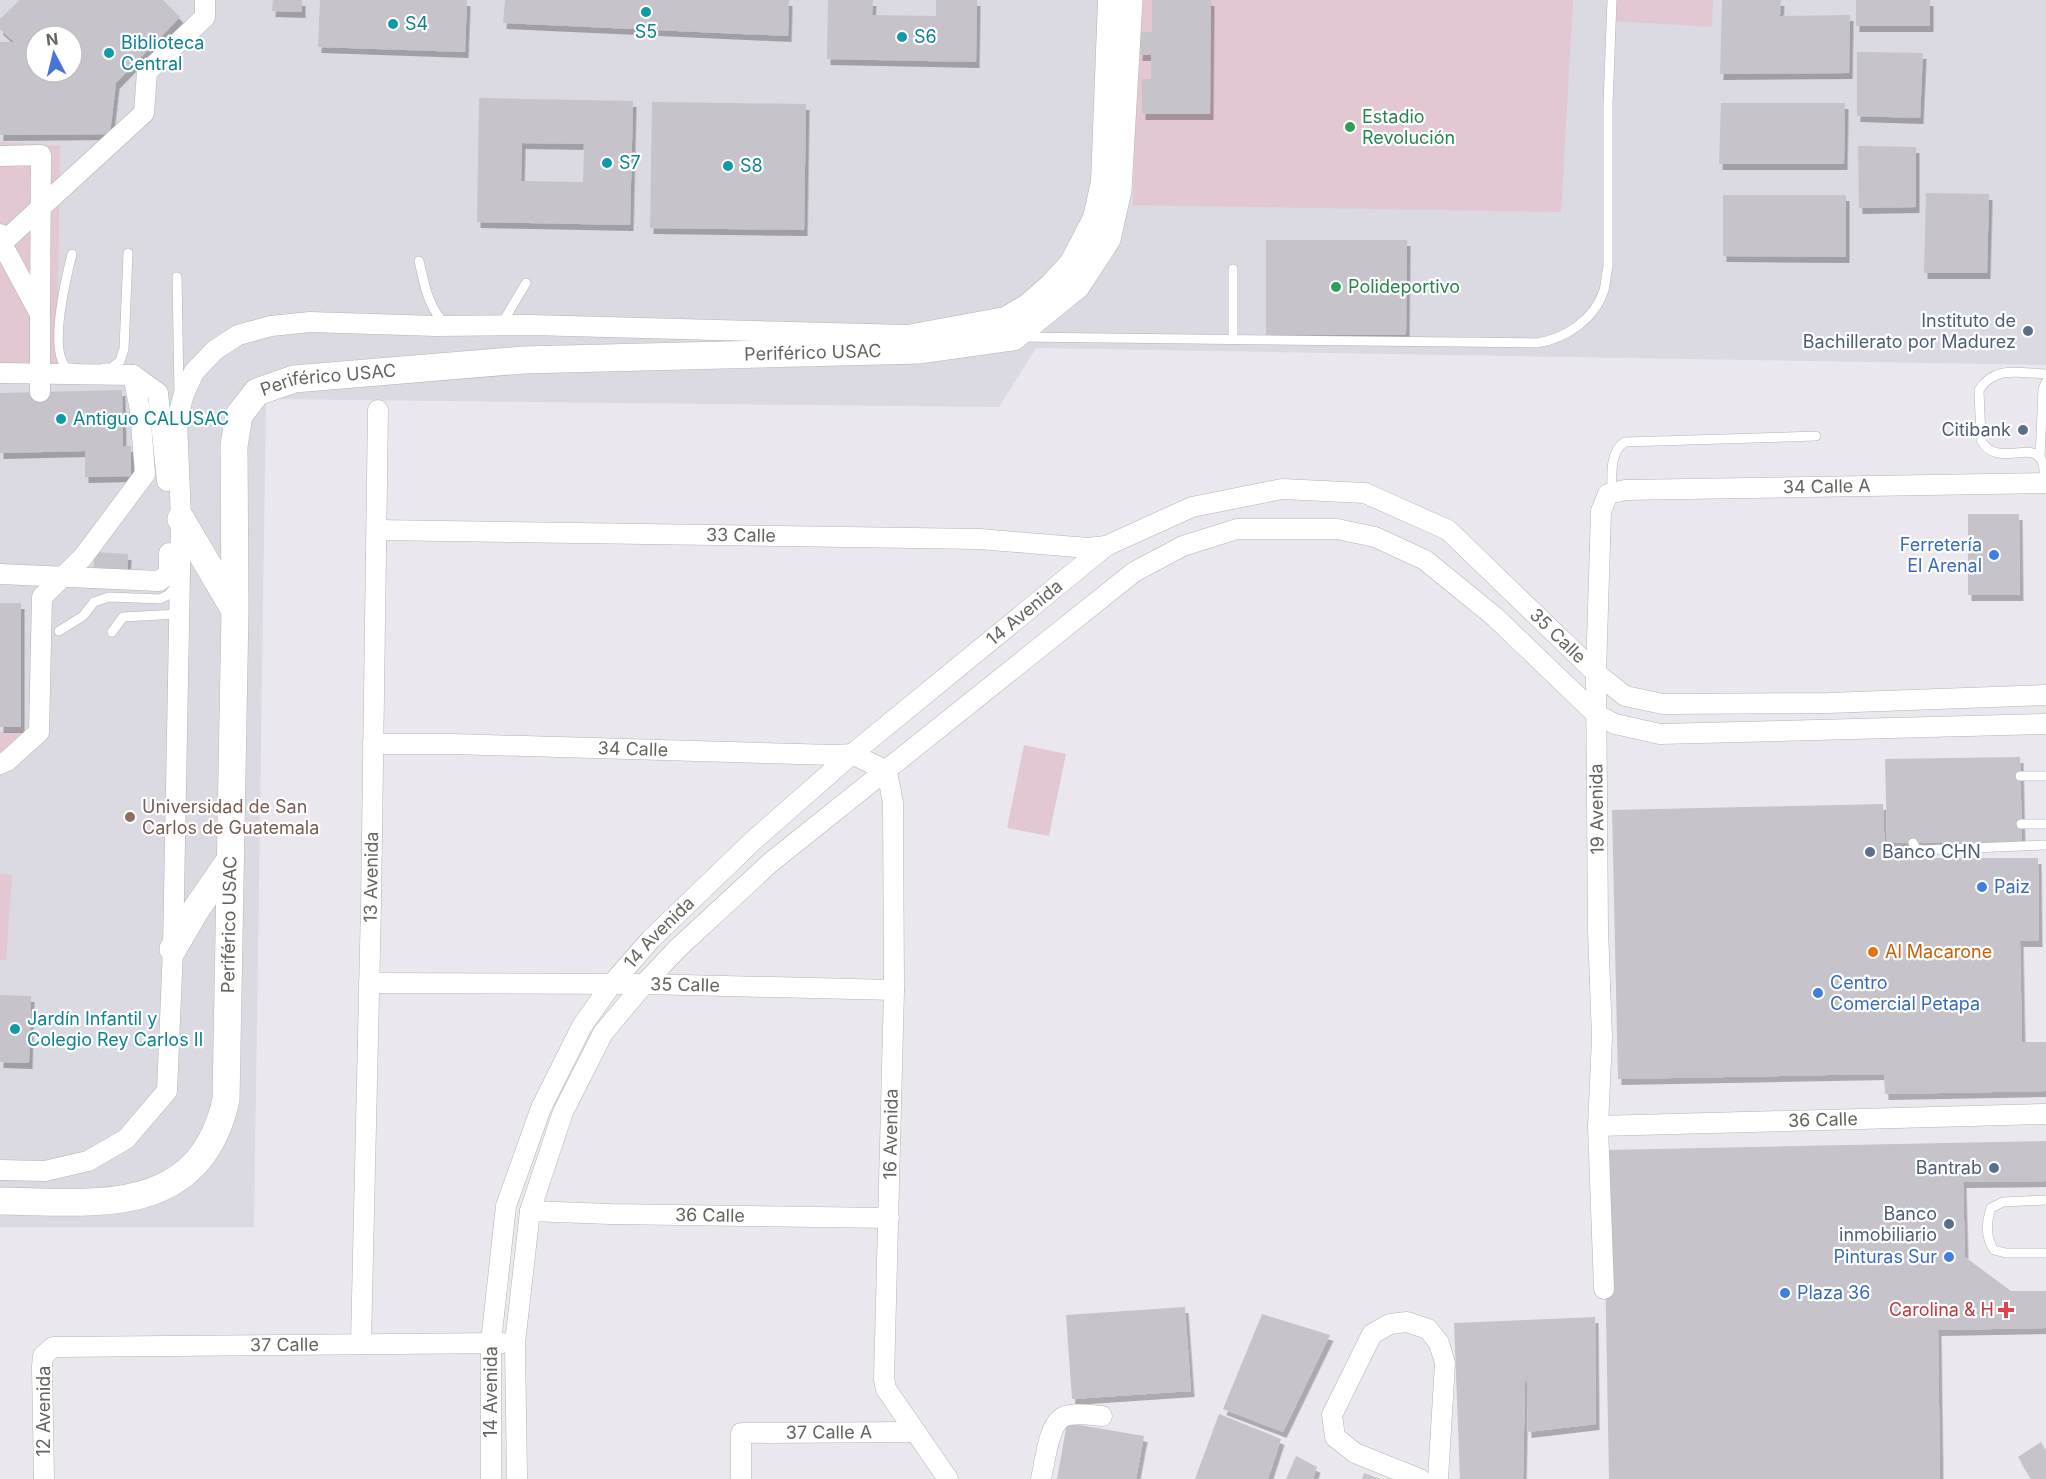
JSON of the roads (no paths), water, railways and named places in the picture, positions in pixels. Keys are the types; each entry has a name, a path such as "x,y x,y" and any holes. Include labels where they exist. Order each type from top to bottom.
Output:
{"street":[{"path":"40,314 1,241 144,113 147,72 205,17 205,0"},
{"name":"Periférico USAC","path":"0,1170 45,1171 88,1161 126,1139 167,1091 171,1038 181,519 177,419 184,394 194,372 215,350 238,334 272,326 310,322 908,334 1005,317 1027,304 1041,292 1070,261 1093,218 1101,182 1108,0"},
{"path":"1013,337 1077,285 1107,239 1118,190 1129,0"},
{"path":"0,156 41,155 40,382"},
{"name":"Periférico USAC","path":"0,1201 110,1202 135,1198 180,1178 196,1163 209,1145 221,1121 226,1100 235,610 234,446 239,415 257,392 294,379 523,360 920,350 1013,337"},
{"path":"0,373 40,382 133,375 158,393 167,474 169,574 159,581 0,574"},
{"path":"0,764 7,761 39,732 42,597 83,557 145,474 140,410 133,375"},
{"name":"13 Avenida","path":"361,1343 378,410"},
{"name":"34 Calle A","path":"1610,494 1625,490 2045,483"},
{"name":"35 Calle","path":"1106,546 1192,507 1282,489 1365,493 1448,530 1596,673 1625,696 1663,705 1828,703 2046,695"},
{"name":"19 Avenida","path":"1604,1289 1598,1126 1602,1038 1598,929 1596,673 1601,511 1610,494"},
{"path":"181,519 235,610"},
{"name":"35 Calle","path":"1134,572 1183,546 1237,529 1337,529 1375,537 1425,560 1494,617 1596,714 1615,724 1660,734 2046,724"},
{"name":"33 Calle","path":"376,530 980,538 1088,548 1106,546"},
{"name":"14 Avenida","path":"490,1479 491,1342 506,1206 541,1108 582,1026 611,985 659,931 755,838 852,754 1106,546"},
{"name":"14 Avenida","path":"517,1479 515,1343 530,1211 563,1112 603,1033 677,949 770,863 1134,572"},
{"name":"34 Calle","path":"373,744 852,754 887,771"},
{"name":"16 Avenida","path":"887,771 893,803 894,990 884,1378 886,1389 948,1479"},
{"path":"173,949 195,911 230,860"},
{"name":"35 Calle","path":"369,983 644,984 894,990"},
{"name":"36 Calle","path":"1598,1126 2046,1114"},
{"name":"36 Calle","path":"530,1211 889,1218"},
{"path":"1420,1479 1355,1453 1335,1437 1332,1415 1361,1354 1372,1334 1390,1324 1407,1322 1428,1329 1439,1343 1445,1363 1438,1479"},
{"name":"37 Calle","path":"53,1347 515,1343"},
{"name":"12 Avenida","path":"44,1479 42,1366 43,1356 53,1347"},
{"path":"1041,1479 1055,1424 1063,1417 1074,1415 1101,1416"},
{"name":"37 Calle A","path":"741,1479 741,1433 916,1432"}],"lane":[{"path":"1013,337 1537,344 1559,337 1583,322 1594,309 1604,291 1608,267 1608,104 1612,0"},
{"path":"72,254 60,306 61,361 67,368 111,368 120,361 124,349 128,253"},
{"path":"419,261 424,285 436,315 448,326"},
{"path":"1233,269 1233,339"},
{"path":"177,277 180,411"},
{"path":"501,325 525,283"},
{"path":"2040,458 2034,453 1996,453 1985,446 1982,440 1979,390 1992,375 2002,372 2046,374"},
{"path":"2045,483 2040,458 2043,389 2046,382"},
{"path":"1610,494 1615,456 1621,444 1625,442 1816,436"},
{"path":"59,631 82,616 94,602 109,597 160,598 174,590 180,582"},
{"path":"112,632 123,617 179,614"},
{"path":"2020,776 2046,776"},
{"path":"2021,824 2046,824"},
{"path":"1913,843 1916,849 1923,850 2046,846"},
{"path":"2046,1200 2003,1202 1991,1208 1987,1221 1988,1242 1994,1250 2006,1253 2046,1253"}],"place":[{"name":"S5","path":"646,12"},
{"name":"S4","path":"393,24"},
{"name":"S6","path":"902,37"},
{"name":"Biblioteca Central","path":"109,53"},
{"name":"Estadio Revolución","path":"1350,127"},
{"name":"S7","path":"607,163"},
{"name":"S8","path":"728,166"},
{"name":"Polideportivo","path":"1336,287"},
{"name":"Instituto de Bachillerato por Madurez","path":"2028,331"},
{"name":"Antiguo CALUSAC","path":"61,419"},
{"name":"Citibank","path":"2023,430"},
{"name":"Ferretería El Arenal","path":"1994,555"},
{"name":"Universidad de San Carlos de Guatemala","path":"130,817"},
{"name":"Banco CHN","path":"1870,852"},
{"name":"Paiz","path":"1982,887"},
{"name":"Al Macarone","path":"1873,952"},
{"name":"Centro Comercial Petapa","path":"1818,993"},
{"name":"Jardín Infantil y Colegio Rey Carlos II","path":"15,1029"},
{"name":"Bantrab","path":"1994,1168"},
{"name":"Banco inmobiliario","path":"1949,1224"},
{"name":"Pinturas Sur","path":"1949,1257"},
{"name":"Plaza 36","path":"1785,1293"},
{"name":"Carolina & H","path":"2006,1310"}]}
